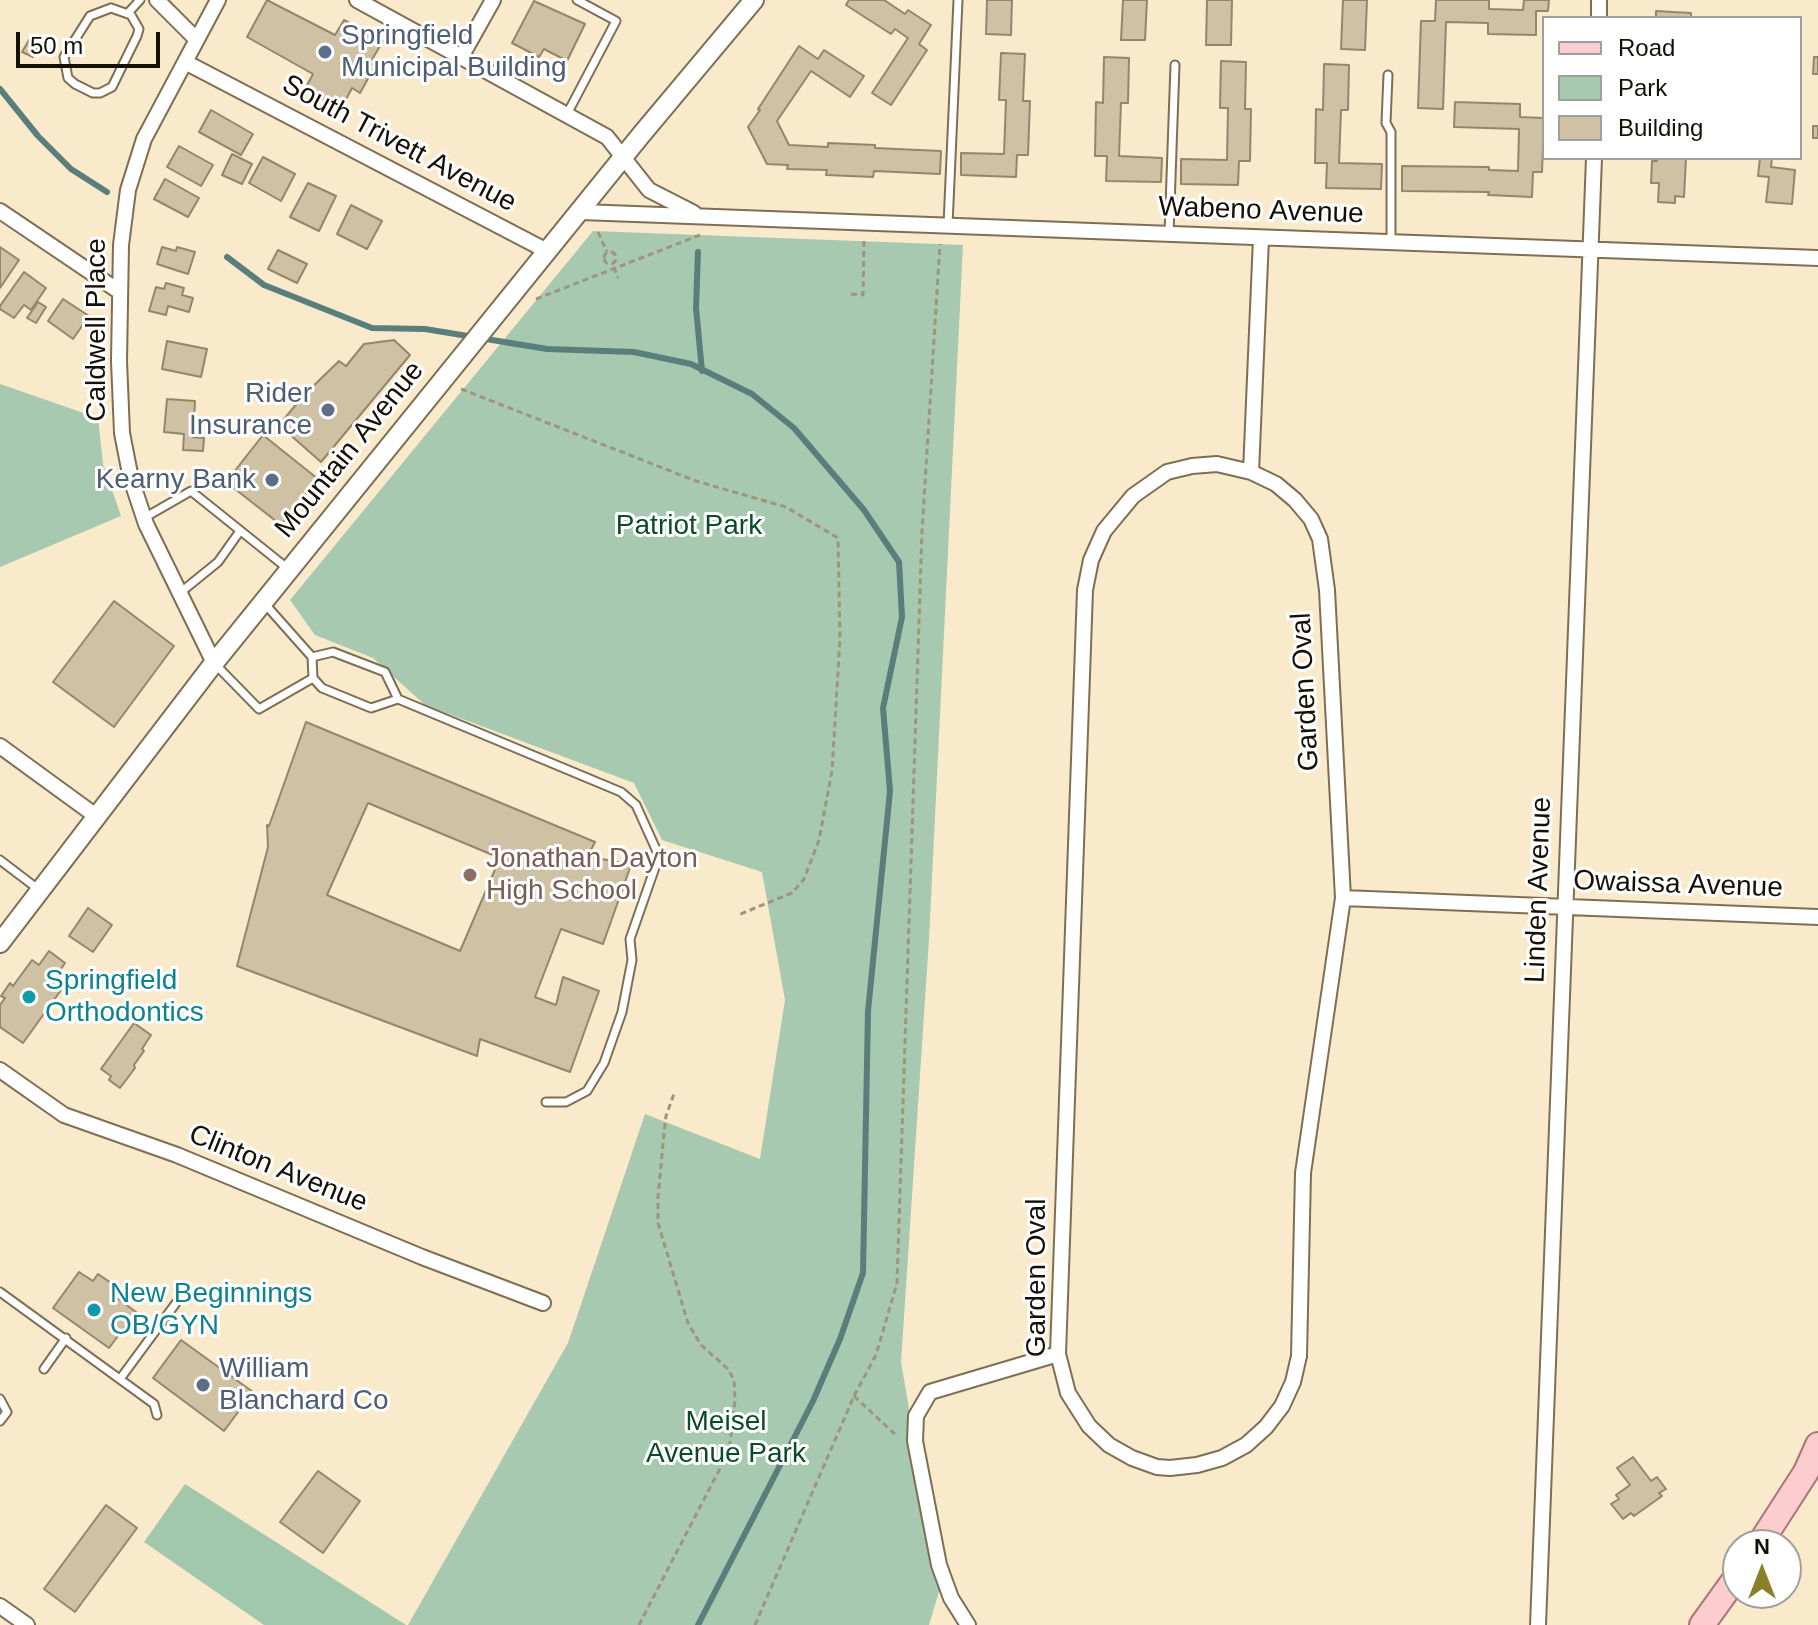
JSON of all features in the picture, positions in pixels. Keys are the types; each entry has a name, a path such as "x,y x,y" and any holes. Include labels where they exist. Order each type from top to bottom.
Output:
{"main road":[{"path":"1769,1529 1806,1472 1818,1445"},
{"path":"1702,1625 1722,1597"}],"street":[{"path":"157,0 196,39"},
{"name":"Caldwell Place","path":"214,663 144,518 131,479 122,433 120,292 128,190 144,139 218,0"},
{"name":"Wabeno Avenue","path":"357,0 607,137 649,190 702,217"},
{"path":"461,57 493,0"},
{"name":"Mountain Avenue","path":"0,943 289,569 754,0"},
{"name":"South Trivett Avenue","path":"185,62 547,251"},
{"name":"Linden Avenue","path":"1538,1625 1594,160"},
{"path":"0,211 120,292"},
{"name":"Wabeno Avenue","path":"581,212 1818,258"},
{"path":"1251,472 1261,238"},
{"name":"Garden Oval","path":"1217,464 1251,472 1276,484 1295,500 1311,519 1320,539 1327,590 1343,898 1303,1173 1299,1356 1293,1382 1282,1406 1256,1436 1222,1458 1197,1465 1157,1467 1109,1445 1089,1426 1068,1393 1058,1354 1085,590 1091,560 1104,531 1122,506 1167,472 1217,464"},
{"path":"0,746 96,816"},
{"name":"Owaissa Avenue","path":"1343,898 1818,917"},
{"name":"Clinton Avenue","path":"0,1070 64,1115 177,1155 422,1257 543,1303"},
{"path":"968,1625 951,1598 939,1565 915,1441 916,1416 930,1392 1058,1354"},
{"path":"0,1606 27,1625"}],"lane":[{"path":"128,13 140,0"},
{"path":"566,116 616,21 577,0"},
{"path":"948,225 958,0"},
{"path":"111,8 128,13 136,20 137,36 112,87 100,93 75,84 64,70 64,57 90,16 111,8"},
{"path":"1169,234 1175,65"},
{"path":"1388,75 1386,123 1391,132 1391,242"},
{"path":"144,518 191,491 289,569"},
{"path":"181,592 218,562 240,531"},
{"path":"263,602 312,657 313,678 322,688 371,708 398,699 621,792 636,805 659,856 630,939 632,960 622,1012 604,1063 587,1091 566,1102 546,1102"},
{"path":"312,657 333,652 385,672 398,699"},
{"path":"214,663 259,709 313,678"},
{"path":"0,860 40,890"},
{"path":"0,1292 154,1404 157,1415"},
{"path":"120,1379 176,1303"},
{"path":"44,1369 66,1338"},
{"path":"0,1399 7,1412 0,1421"}],"path":[{"path":"598,232 607,252 616,256 613,266"},
{"path":"536,299 613,266 700,235"},
{"path":"851,294 863,295 864,241"},
{"path":"755,1625 854,1396 876,1355 897,1283 922,531 940,244"},
{"path":"607,252 604,261 613,266 618,278"},
{"path":"461,389 696,481 786,507 838,538 840,638 832,771 819,840 804,879 792,893 738,915"},
{"path":"639,1625 729,1451 735,1401 734,1380 728,1369 701,1345 688,1323 658,1223 666,1116 675,1091"},
{"path":"854,1396 918,1455"}],"green space":[{"name":"Patriot Park","path":"593,231 963,245 929,939 901,1362 940,1588 929,1625 408,1625 568,1343 645,1114 760,1159 785,1000 762,872 662,840 634,783 425,705 373,658 315,635 290,600"},
{"path":"0,384 98,418 103,464 121,516 0,567"},
{"path":"185,1484 406,1625 264,1625 144,1542"}],"building":[{"name":"Springfield Municipal Building","path":"267,0 335,35 344,20 383,41 370,63 375,66 360,93 352,88 341,109 305,89 313,74 247,37"},
{"path":"849,0 884,0 905,14 908,10 931,25 919,44 927,50 891,105 872,93 908,38 895,29 891,34 846,5"},
{"path":"987,0 1012,0 1011,35 986,34"},
{"path":"1123,0 1147,0 1145,40 1121,40"},
{"path":"1207,0 1232,0 1231,45 1206,45"},
{"path":"1343,0 1367,0 1365,50 1341,49"},
{"path":"1436,0 1489,0 1489,9 1523,10 1524,0 1549,0 1548,11 1536,11 1536,35 1488,34 1488,23 1446,22 1443,109 1418,108 1421,21 1435,21"},
{"path":"534,1 585,24 567,61 544,49 539,57 512,43"},
{"path":"1656,11 1691,13 1691,16 1656,16"},
{"path":"29,40 39,45 33,57 22,52"},
{"path":"799,46 818,59 824,50 864,76 850,97 811,71 777,121 789,145 828,147 828,143 941,151 940,174 874,171 873,177 826,175 827,170 787,169 788,165 767,164 748,127"},
{"path":"1001,53 1025,54 1023,101 1030,101 1028,155 1017,155 1016,177 961,175 961,153 1004,154 1006,100 999,100"},
{"path":"1104,57 1129,58 1128,103 1121,103 1119,156 1162,158 1161,182 1106,181 1107,156 1095,156 1096,102 1103,103"},
{"path":"1814,57 1818,57 1818,74 1813,74"},
{"path":"1221,61 1246,62 1245,109 1251,109 1250,161 1239,161 1238,185 1181,184 1181,159 1227,160 1228,108 1220,108"},
{"path":"1324,64 1349,65 1348,110 1341,110 1339,163 1382,164 1381,189 1326,188 1327,163 1315,163 1316,109 1323,110"},
{"path":"1455,102 1520,104 1520,117 1542,118 1542,172 1533,172 1532,197 1488,195 1489,192 1402,191 1402,166 1489,167 1489,170 1518,171 1519,129 1454,127"},
{"path":"211,110 253,134 241,155 199,132"},
{"path":"1813,126 1818,126 1818,138 1813,138"},
{"path":"179,146 213,165 201,186 167,167"},
{"path":"232,154 252,164 242,184 222,175"},
{"path":"263,157 295,174 281,201 249,183"},
{"path":"1686,160 1684,197 1675,196 1675,203 1658,202 1659,183 1651,183 1652,161"},
{"path":"1760,160 1772,160 1771,167 1795,170 1792,204 1766,202 1769,177 1758,176"},
{"path":"165,179 199,198 188,217 154,199"},
{"path":"308,183 336,196 319,231 290,217"},
{"path":"351,205 382,221 367,249 337,234"},
{"path":"0,247 19,260 0,288"},
{"path":"162,247 195,252 188,274 157,264"},
{"path":"278,250 307,264 297,283 268,269"},
{"path":"24,272 46,288 31,310 24,305 14,318 0,306"},
{"path":"166,283 184,288 182,295 193,298 189,312 168,306 166,315 149,311 156,287 164,289"},
{"path":"63,299 89,316 73,339 48,321"},
{"path":"38,302 46,307 36,323 27,318"},
{"name":"Rider Insurance","path":"394,340 410,355 321,462 279,425 339,361 346,366 364,344"},
{"path":"167,341 207,349 201,377 162,369"},
{"path":"167,399 195,401 193,437 204,438 203,451 183,450 184,434 164,432"},
{"name":"Kearny Bank","path":"263,435 318,479 281,525 226,482"},
{"path":"114,601 174,646 114,727 53,682"},
{"path":"306,722 595,842 588,856 631,865 603,944 561,929 535,997 556,1005 563,977 599,991 570,1072 480,1039 477,1056 237,966 268,847 269,826","holes":["368,803 500,858 460,951 327,895"]},
{"path":"88,908 112,925 93,952 69,936"},
{"name":"Springfield Orthodontics","path":"49,951 65,963 54,979 64,986 23,1043 0,1027 0,1005 5,998 1,996 10,983 13,986 32,960 39,965"},
{"path":"134,1023 151,1035 135,1068 120,1088 101,1069"},
{"name":"New Beginnings OB/GYN","path":"79,1272 93,1281 98,1274 117,1287 112,1294 136,1312 109,1348 53,1308"},
{"name":"William Blanchard Co","path":"181,1340 253,1392 224,1431 153,1378"},
{"path":"1633,1457 1651,1481 1657,1477 1666,1489 1659,1493 1662,1496 1634,1516 1631,1513 1623,1519 1611,1504 1619,1499 1616,1495 1630,1485 1617,1468"},
{"path":"318,1471 360,1501 323,1553 280,1522"},
{"path":"106,1505 137,1528 75,1612 44,1589"}],"waterway":[{"path":"0,89 38,136 71,169 107,192"},
{"path":"698,252 696,308 702,371"},
{"path":"227,257 264,285 372,328 425,329 547,349 634,352 691,364 752,394 794,428 864,510 899,562 902,617 883,708 890,791 868,1011 863,1273 840,1339 813,1401 698,1625"}],"place":[{"name":"Springfield Municipal Building","path":"325,52"},
{"name":"Rider Insurance","path":"328,410"},
{"name":"Kearny Bank","path":"272,480"},
{"name":"Jonathan Dayton High School","path":"470,875"},
{"name":"Springfield Orthodontics","path":"29,997"},
{"name":"New Beginnings OB/GYN","path":"94,1310"},
{"name":"William Blanchard Co","path":"203,1385"}],"park label":[{"name":"Meisel Avenue Park","path":"726,1438"}]}
